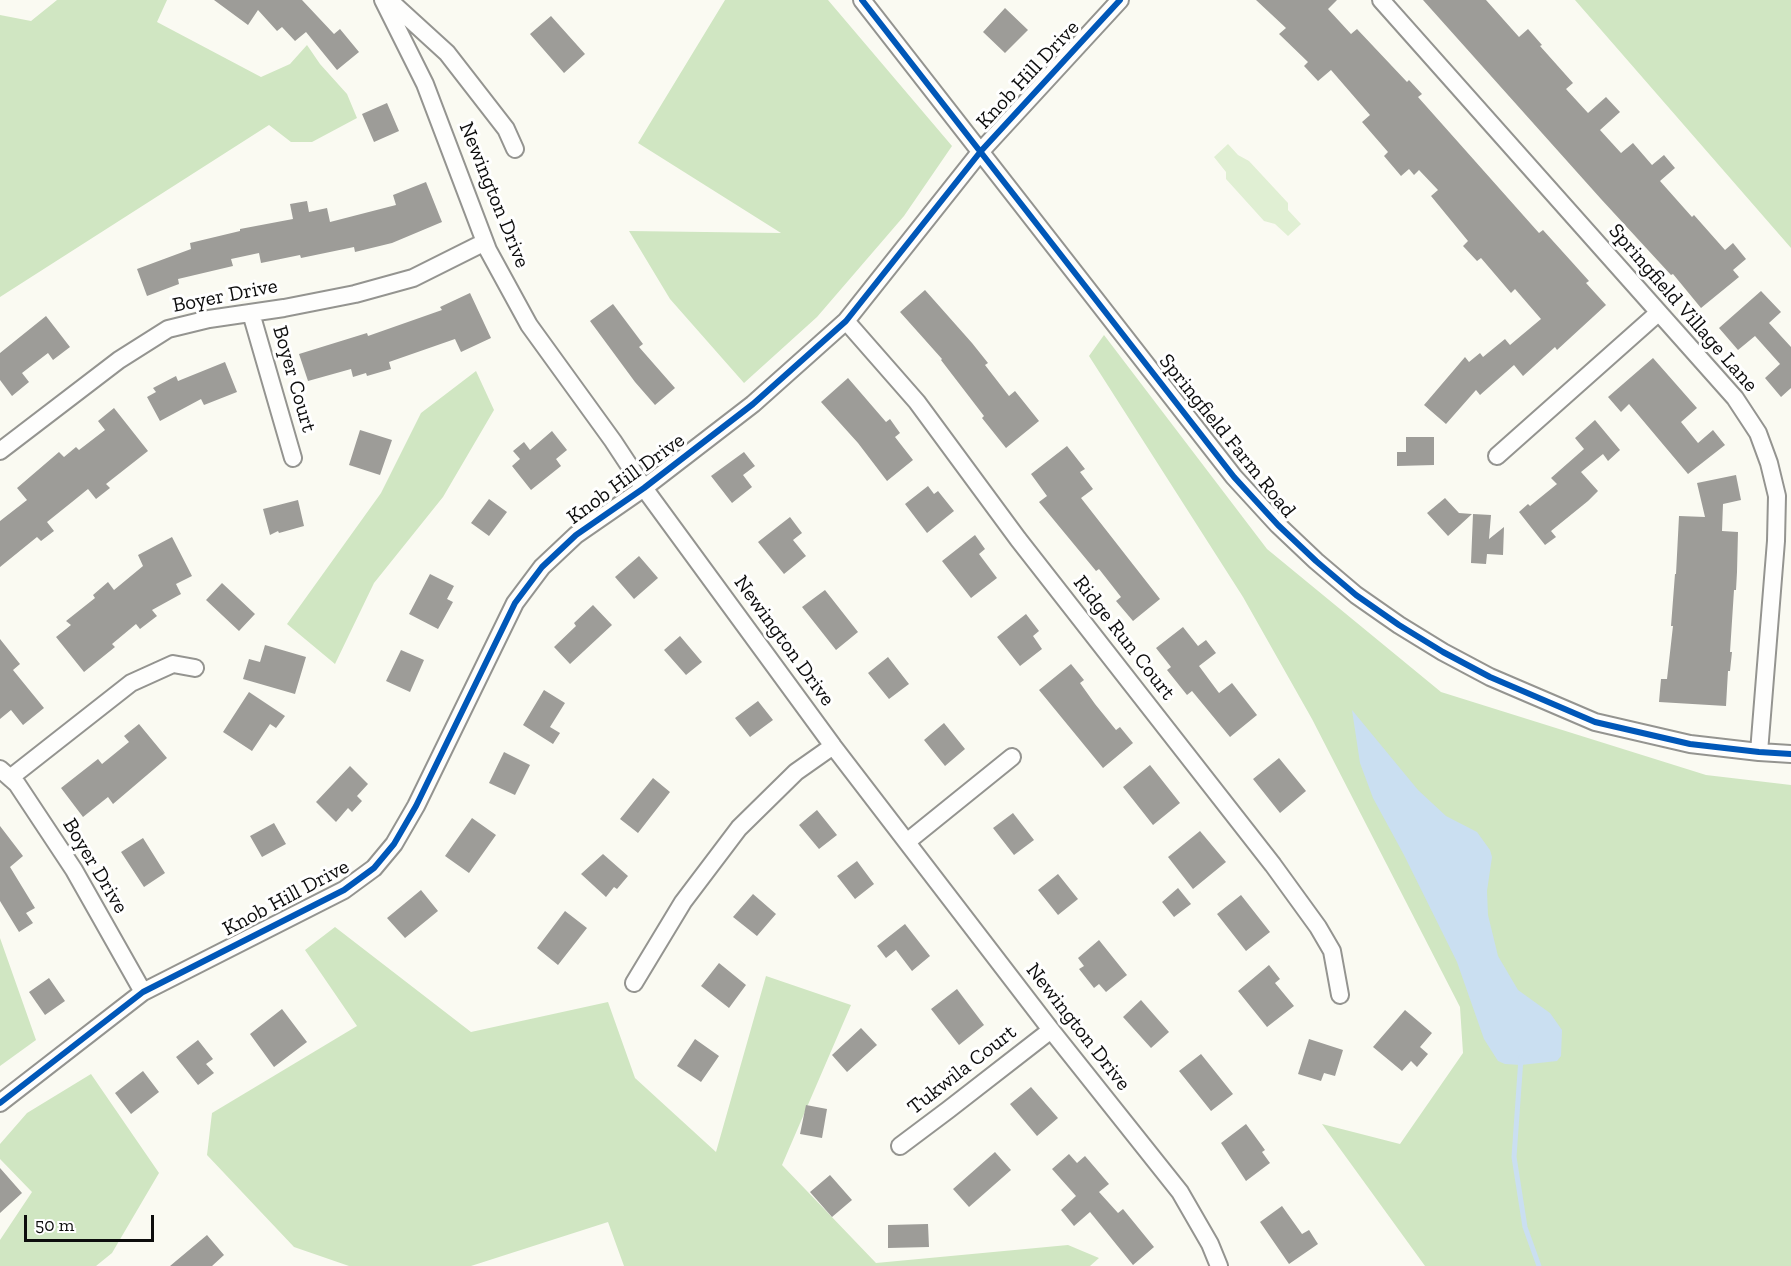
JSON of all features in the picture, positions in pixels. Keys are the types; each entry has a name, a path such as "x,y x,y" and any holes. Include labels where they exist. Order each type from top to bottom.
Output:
{"street":[{"name":"Newington Drive","path":"383,0 425,84 485,242 529,325 644,488 833,746 1051,1030 1180,1192 1210,1244 1219,1266"},
{"path":"389,0 447,53 506,129 515,149"},
{"name":"Springfield Farm Road","path":"862,0 1234,477 1278,525 1356,595 1398,625 1490,677 1595,722 1690,744 1791,754"},
{"name":"Knob Hill Drive","path":"0,1102 143,992 344,890 374,868 394,844 416,806 515,603 542,567 576,535 644,488 753,404 846,321 981,151 1120,0"},
{"name":"Springfield Village Lane","path":"1381,0 1738,401 1758,433 1769,463 1777,496 1776,541 1759,752"},
{"name":"Boyer Drive","path":"0,451 119,360 168,329 209,319 355,294 413,278 485,242"},
{"name":"Boyer Court","path":"252,313 293,458"},
{"path":"1497,456 1659,313"},
{"name":"Ridge Run Court","path":"846,321 917,402 1018,539 1273,865 1318,927 1332,951 1340,995"},
{"path":"5,773 131,683 173,664 195,668"},
{"path":"634,983 683,902 738,828 796,772 833,746"},
{"path":"908,841 1012,757"},
{"name":"Boyer Drive","path":"5,773 17,784 74,870 143,992"},
{"name":"Tukwila Court","path":"900,1146 1051,1030"}],"green space":[{"path":"57,0 167,0 157,22 261,77 290,64 307,45 320,64 347,94 357,118 312,142 291,142 269,125 0,297 0,15 31,21"},
{"path":"725,0 828,0 952,146 904,216 817,317 744,383 670,299 629,231 781,233 638,143"},
{"path":"1575,0 1791,0 1791,248"},
{"path":"1228,144 1238,155 1249,161 1288,203 1288,210 1301,224 1288,236 1275,224 1264,221 1226,179 1226,172 1214,157"},
{"path":"1104,335 1267,549 1441,692 1706,775 1791,785 1791,1266 1425,1266 1322,1124 1400,1144 1463,1053 1460,1007 1312,719 1243,597 1089,356"},
{"path":"476,371 494,410 443,497 374,583 335,664 287,624 381,493 421,413"},
{"path":"335,927 471,1032 608,1002 635,1078 716,1152 766,976 851,1005 782,1165 876,1263 1068,1245 1099,1258 1090,1266 624,1266 608,1222 471,1266 349,1266 294,1247 207,1155 212,1113 357,1026 305,950"},
{"path":"0,938 36,1040 0,1066"},
{"path":"91,1074 159,1173 112,1253 96,1266 0,1266 0,1240 32,1192 0,1159 0,1144 27,1113"}],"water":[{"path":"1352,710 1418,790 1446,816 1477,832 1490,850 1492,857 1487,891 1488,915 1498,956 1518,990 1550,1013 1562,1030 1561,1056 1557,1061 1521,1065 1505,1064 1498,1061 1484,1039 1457,962 1373,798 1360,763"}],"building":[{"path":"214,0 302,0 334,34 340,29 359,52 337,70 306,32 295,41 282,27 277,31 258,10 248,25"},
{"path":"1256,0 1337,0 1328,9 1351,34 1357,29 1407,82 1409,80 1422,94 1418,97 1539,233 1543,230 1589,281 1586,283 1606,305 1557,350 1555,347 1523,376 1514,365 1480,395 1476,390 1446,424 1424,405 1465,357 1469,362 1480,353 1483,357 1505,339 1510,345 1541,319 1515,289 1511,293 1481,258 1477,261 1463,246 1468,241 1431,196 1438,190 1419,170 1414,175 1409,169 1401,176 1384,156 1388,152 1362,122 1370,115 1331,70 1318,81 1304,66 1308,62 1279,34 1286,28"},
{"path":"1423,0 1486,0 1519,37 1528,29 1573,83 1566,89 1588,113 1606,97 1620,112 1600,130 1621,153 1633,143 1652,165 1664,155 1675,168 1660,181 1725,250 1733,243 1746,259 1733,270 1739,277 1701,308 1673,274 1671,275 1601,199"},
{"path":"1005,8 1028,30 1005,53 983,32"},
{"path":"551,16 585,54 564,73 530,34"},
{"path":"387,103 399,131 374,142 362,114"},
{"path":"426,182 442,222 392,243 355,252 354,247 301,258 300,255 261,263 259,253 231,259 233,266 178,279 179,284 147,296 137,269 191,249 190,243 240,231 240,229 293,219 290,204 307,201 309,212 327,208 330,222 396,205 393,195"},
{"path":"925,290 988,363 985,365 1009,396 1015,391 1039,421 1006,448 982,418 984,416 942,359 900,312"},
{"path":"1761,291 1781,312 1769,323 1791,347 1791,388 1781,397 1765,378 1780,364 1755,336 1738,350 1719,328"},
{"path":"470,293 491,338 461,352 455,339 389,362 391,369 367,376 366,373 353,377 351,369 308,381 299,354 367,333 368,336 442,310 440,307"},
{"path":"613,304 643,344 639,347 675,388 655,405 590,321"},
{"path":"46,316 70,347 53,360 48,353 22,373 29,382 12,396 0,380 0,353"},
{"path":"1653,358 1697,408 1681,422 1698,443 1713,430 1725,445 1688,474 1629,404 1621,412 1608,397"},
{"path":"225,362 237,392 204,405 201,399 160,421 147,397 156,392 153,388 176,376 178,381"},
{"path":"848,378 886,422 890,419 900,433 895,437 913,460 887,481 858,443 821,402"},
{"path":"114,408 148,451 106,484 110,488 96,499 88,489 47,522 54,531 41,541 37,537 0,567 0,521 27,500 17,488 59,452 64,457 76,447 79,450 105,430 98,421"},
{"path":"1595,420 1620,450 1608,461 1603,454 1581,472 1598,491 1551,531 1556,537 1545,545 1519,512 1557,484 1551,478 1584,449 1575,438"},
{"path":"360,430 392,440 380,475 349,465"},
{"path":"552,431 567,450 556,459 561,466 531,490 512,466 520,459 513,451 524,442 530,450"},
{"path":"1406,437 1434,437 1434,465 1397,466 1397,452 1406,452"},
{"path":"1067,446 1085,469 1080,472 1093,489 1081,498 1160,599 1133,621 1116,601 1121,597 1099,569 1096,571 1039,502 1047,496 1031,474"},
{"path":"744,452 755,466 743,475 752,487 732,503 711,476"},
{"path":"1736,475 1741,500 1723,504 1722,531 1738,532 1736,590 1734,590 1730,652 1732,652 1730,671 1728,671 1726,706 1659,702 1661,679 1667,679 1673,626 1671,626 1679,516 1705,517 1697,483"},
{"path":"928,486 934,494 938,491 954,511 927,533 905,504"},
{"path":"1445,498 1459,513 1472,514 1448,536 1427,513"},
{"path":"489,499 507,512 489,536 471,523"},
{"path":"298,500 304,526 279,533 278,531 270,535 263,509"},
{"path":"1473,514 1491,515 1489,539 1504,527 1503,555 1487,554 1486,564 1471,563"},
{"path":"790,517 802,533 793,540 806,556 784,574 758,542"},
{"path":"975,535 985,549 979,554 997,578 971,598 942,561"},
{"path":"172,537 192,576 176,584 181,594 152,610 157,616 140,629 136,624 112,644 115,647 84,672 56,637 71,625 66,621 95,598 93,595 108,582 114,590 143,566 138,555"},
{"path":"639,556 658,578 634,599 615,577"},
{"path":"430,574 454,586 447,599 453,602 438,629 409,614"},
{"path":"222,583 255,614 239,631 206,600"},
{"path":"825,590 858,632 836,650 802,607"},
{"path":"593,605 612,625 570,664 554,647 576,626 574,623"},
{"path":"1026,614 1039,631 1033,636 1042,649 1020,666 997,637"},
{"path":"1183,627 1198,646 1206,640 1216,653 1199,666 1219,693 1232,683 1257,715 1230,737 1192,691 1187,695 1167,670 1171,667 1156,648"},
{"path":"680,636 702,662 686,675 664,650"},
{"path":"0,639 20,664 13,670 44,708 23,725 11,710 0,719"},
{"path":"265,645 306,657 295,694 243,679 249,659 260,662"},
{"path":"401,650 424,660 410,692 386,681"},
{"path":"888,657 909,684 889,699 868,673"},
{"path":"1071,664 1084,680 1080,683 1095,704 1116,730 1120,727 1133,743 1103,768 1039,690"},
{"path":"544,690 565,703 550,727 560,733 553,744 523,725"},
{"path":"249,692 285,716 276,728 270,724 252,751 223,732"},
{"path":"758,701 773,720 750,737 735,718"},
{"path":"944,723 965,749 945,766 924,740"},
{"path":"139,724 167,758 113,804 108,797 83,817 61,788 98,759 102,764 129,742 124,736"},
{"path":"504,752 530,765 515,795 489,783"},
{"path":"1279,758 1306,791 1280,813 1253,779"},
{"path":"1150,765 1180,803 1153,825 1123,787"},
{"path":"350,766 368,784 357,796 362,801 352,812 348,808 336,822 316,802"},
{"path":"653,778 670,792 638,833 620,819"},
{"path":"817,810 837,835 819,849 799,825"},
{"path":"1013,813 1034,840 1014,855 993,828"},
{"path":"472,818 496,835 469,873 445,856"},
{"path":"274,823 286,844 262,857 250,836"},
{"path":"0,826 23,856 10,867 35,908 26,913 33,923 19,932 0,901"},
{"path":"1200,831 1226,862 1193,889 1168,857"},
{"path":"143,838 165,873 144,887 121,852"},
{"path":"603,854 628,876 617,889 614,887 606,897 581,874"},
{"path":"857,861 874,884 855,899 837,876"},
{"path":"1058,874 1078,899 1058,915 1038,890"},
{"path":"1178,888 1191,904 1174,917 1162,902"},
{"path":"421,890 438,911 405,938 387,918"},
{"path":"753,894 776,914 757,936 733,917"},
{"path":"1241,895 1270,932 1246,951 1217,914"},
{"path":"565,911 587,928 558,965 537,948"},
{"path":"905,924 930,956 912,971 896,950 886,958 877,946"},
{"path":"1099,940 1127,975 1106,992 1099,984 1094,988 1079,969 1084,966 1078,958"},
{"path":"719,963 746,985 729,1008 701,986"},
{"path":"1269,965 1280,979 1275,983 1294,1006 1267,1027 1238,991"},
{"path":"49,978 65,1001 45,1015 29,992"},
{"path":"957,989 984,1025 959,1045 931,1009"},
{"path":"1141,1000 1169,1032 1151,1048 1123,1017"},
{"path":"282,1009 307,1042 274,1067 250,1034"},
{"path":"1405,1010 1432,1033 1420,1047 1428,1054 1417,1067 1411,1061 1402,1071 1373,1047"},
{"path":"861,1028 877,1045 847,1072 832,1055"},
{"path":"695,1039 719,1056 701,1082 677,1066"},
{"path":"1309,1039 1343,1050 1335,1076 1324,1073 1321,1081 1298,1074"},
{"path":"198,1040 213,1059 206,1064 214,1073 198,1085 176,1057"},
{"path":"1201,1054 1233,1094 1211,1111 1179,1071"},
{"path":"143,1071 159,1092 131,1114 115,1093"},
{"path":"1031,1087 1058,1118 1037,1136 1010,1104"},
{"path":"806,1105 827,1109 822,1138 800,1134"},
{"path":"1246,1124 1265,1150 1262,1152 1270,1163 1246,1181 1221,1143"},
{"path":"995,1152 1011,1170 969,1207 953,1189"},
{"path":"1069,1154 1077,1163 1085,1156 1109,1184 1099,1192 1118,1213 1123,1209 1154,1247 1133,1265 1090,1212 1074,1226 1061,1210 1076,1196 1052,1169"},
{"path":"0,1168 22,1193 0,1213"},
{"path":"830,1175 852,1200 832,1217 810,1192"},
{"path":"1282,1206 1302,1234 1309,1230 1318,1244 1289,1264 1260,1222"},
{"path":"928,1224 929,1247 888,1248 888,1225"},
{"path":"207,1235 224,1255 212,1266 170,1266"}],"waterway":[{"path":"1521,1058 1514,1157 1525,1227 1539,1266"}],"cycle path":[{"path":"862,0 1234,477 1278,525 1356,595 1443,652 1490,677 1595,722 1690,744 1791,754"},
{"path":"0,1103 143,992 344,890 374,868 394,844 416,806 515,603 542,567 576,535 644,488 753,404 846,321 981,151 1120,0"}]}
